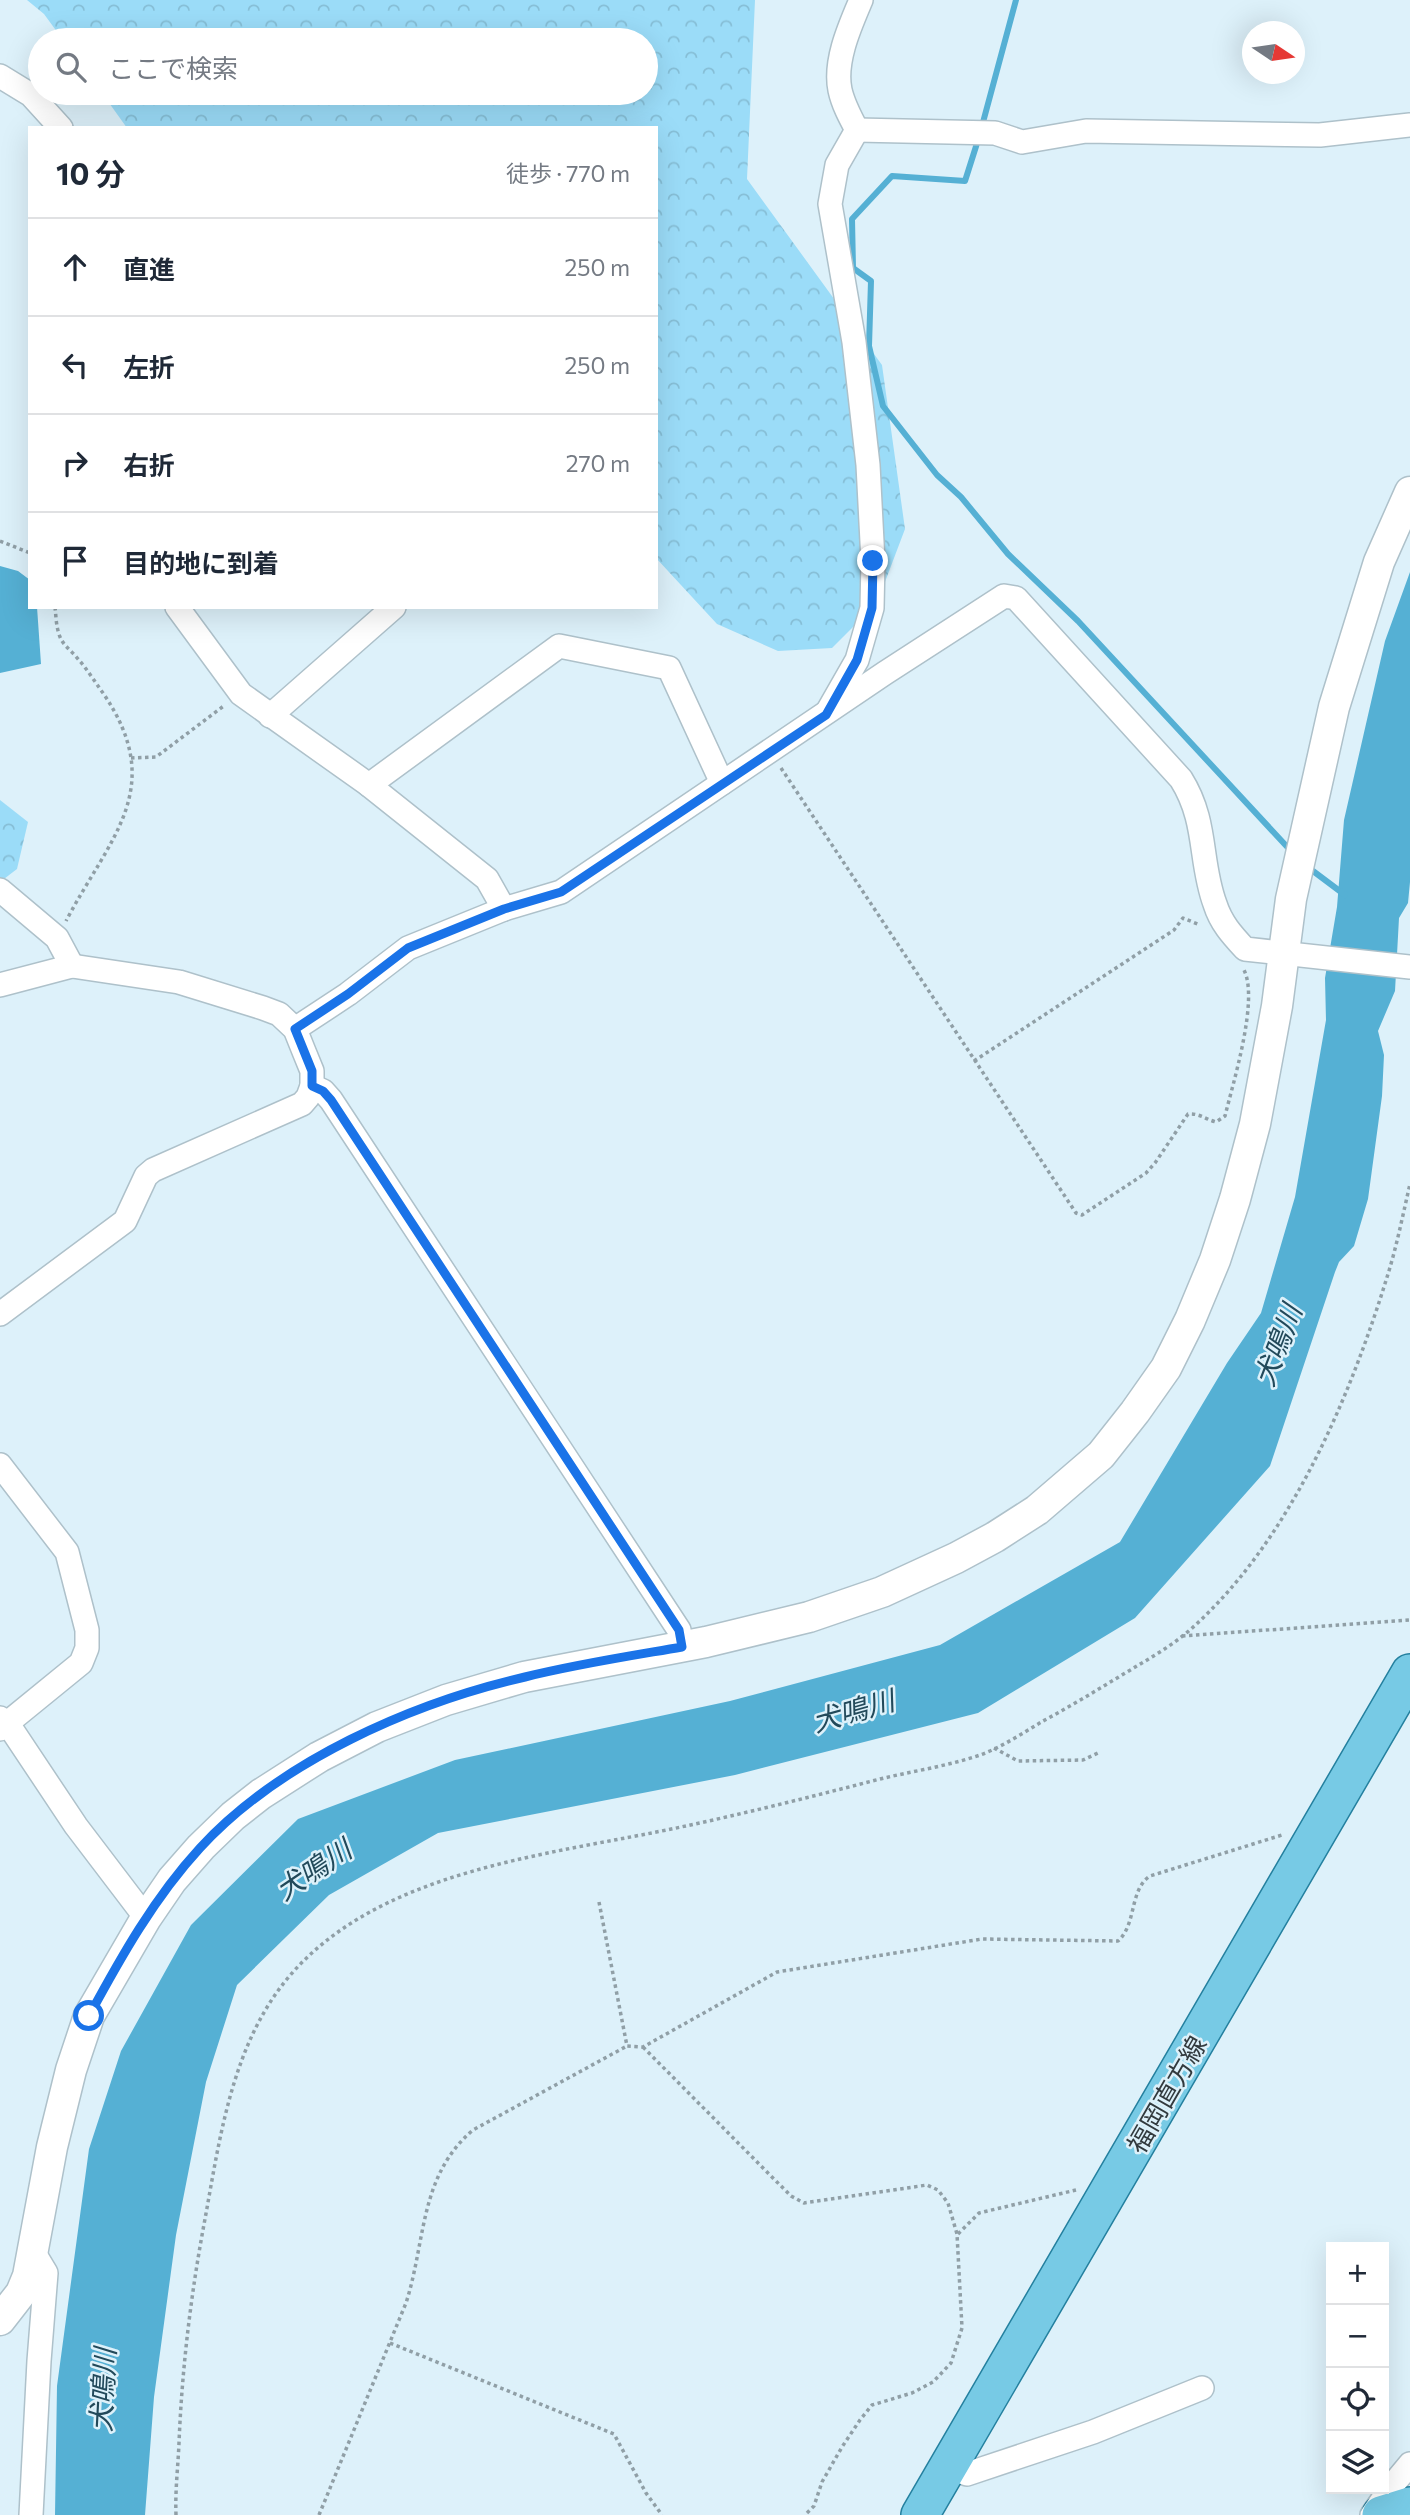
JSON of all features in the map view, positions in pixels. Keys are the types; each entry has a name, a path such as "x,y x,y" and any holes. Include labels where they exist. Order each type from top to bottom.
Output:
{"main road":[{"name":"福岡直方線","path":"920,2515 1410,1673"},
{"path":"1381,2515 1410,2506"}],"street":[{"path":"857,130 839,88 841,62 850,26 861,0"},
{"path":"0,76 28,93"},
{"path":"40,105 59,126"},
{"path":"857,130 995,133 1022,142 1086,131 1320,135 1410,125"},
{"path":"826,715 857,660 872,608 873,561 868,465 854,342 830,204 837,165 857,130"},
{"path":"0,2320 21,2293 28,2276 52,2147 71,2070 89,2016 146,1918 172,1880 233,1816 287,1776 377,1727 446,1700 524,1677 682,1647 809,1617 882,1592 985,1542 1037,1510 1101,1455 1166,1368 1215,1260 1235,1199 1255,1124 1277,1006 1291,899 1334,706 1379,562 1410,492"},
{"path":"295,1029 348,994 408,948 504,909 561,892 1004,596 1016,598 1181,779 1197,812 1214,904 1225,927 1245,949 1410,967"},
{"path":"178,609 241,694 369,785 487,879 504,909"},
{"path":"270,716 392,609"},
{"path":"369,785 559,646 669,668 722,783"},
{"path":"0,890 57,938 72,966"},
{"path":"0,985 72,966 179,982 279,1014 295,1029 312,1071 312,1086 302,1104 153,1170 146,1176 125,1222 0,1314"},
{"path":"312,1086 323,1091 346,1122 679,1630 682,1647"},
{"path":"0,1465 66,1552 88,1630 87,1648 81,1663 3,1724 146,1918"},
{"path":"31,2515 38,2375 47,2273 34,2252"},
{"path":"948,2467 967,2474 1093,2432 1202,2388"},
{"path":"1372,2515 1410,2464"}],"path":[{"path":"0,541 28,552"},
{"path":"55,609 59,634 64,645 78,659 105,696 124,730 131,758 132,793 124,819 107,852 85,884 57,938"},
{"path":"131,758 156,757 241,694"},
{"path":"771,752 1076,1213 1082,1215 1146,1173 1156,1163 1188,1114 1197,1113 1216,1122 1225,1116 1245,1034 1248,984 1240,963"},
{"path":"974,1061 1174,930 1183,918 1203,926"},
{"path":"176,2515 181,2402 194,2280 221,2129 248,2045 285,1982 309,1955 344,1928 399,1898 447,1879 508,1861 679,1827 980,1755 1070,1707 1158,1653 1191,1629 1245,1571 1284,1514 1314,1461 1341,1402 1389,1271 1410,1184"},
{"path":"1181,1636 1410,1620"},
{"path":"994,1748 1017,1761 1083,1760 1100,1752"},
{"path":"319,2515 415,2276 423,2218 439,2173 458,2143 473,2130 627,2046 643,2047 777,1972 982,1939 1118,1941 1126,1934 1141,1882 1150,1876 1298,1830 1318,1832"},
{"path":"599,1902 627,2046"},
{"path":"643,2047 792,2196 804,2203 927,2185 938,2190 948,2203 957,2235 962,2328 951,2363 933,2382 912,2393 872,2405 842,2447 822,2482 814,2506 805,2515"},
{"path":"957,2235 979,2213 1090,2187 1107,2195"},
{"path":"390,2343 614,2434 646,2493 662,2515"}],"green space":[{"path":"27,0 755,0 747,179 882,365 905,529 877,603 832,648 778,651 717,624 658,560 658,126 126,126 111,105 658,105 658,28 54,28 44,14"},
{"path":"0,800 28,822 17,869 0,882"}],"water":[{"path":"0,566 18,571 28,578 28,609 37,609 41,664 0,673"},
{"name":"犬鳴川","path":"1410,572 1410,882 1408,903 1399,918 1395,991 1378,1031 1384,1055 1382,1096 1368,1199 1354,1246 1339,1262 1335,1272 1270,1466 1135,1618 978,1713 735,1775 438,1833 329,1895 237,1985 206,2082 176,2235 154,2397 145,2515 55,2515 57,2386 89,2149 121,2051 191,1925 298,1819 455,1760 730,1701 940,1645 1120,1542 1227,1363 1261,1313 1295,1197 1326,1020 1325,978 1337,907 1344,820 1385,641"}],"waterway":[{"path":"982,126 1016,0"},
{"path":"979,137 965,181 892,176 852,219 853,268 871,281 869,346 883,406 937,475 961,497 1008,554 1078,621 1291,851"},
{"path":"1309,868 1345,895"}],"route":[{"path":"89,2016 113,1972 172,1880 233,1816 287,1776 377,1727 446,1700 524,1677 682,1647 679,1630 331,1100 323,1091 312,1086 312,1071 295,1029 348,994 408,948 504,909 561,892 826,715 857,660 872,608 873,561"}]}
